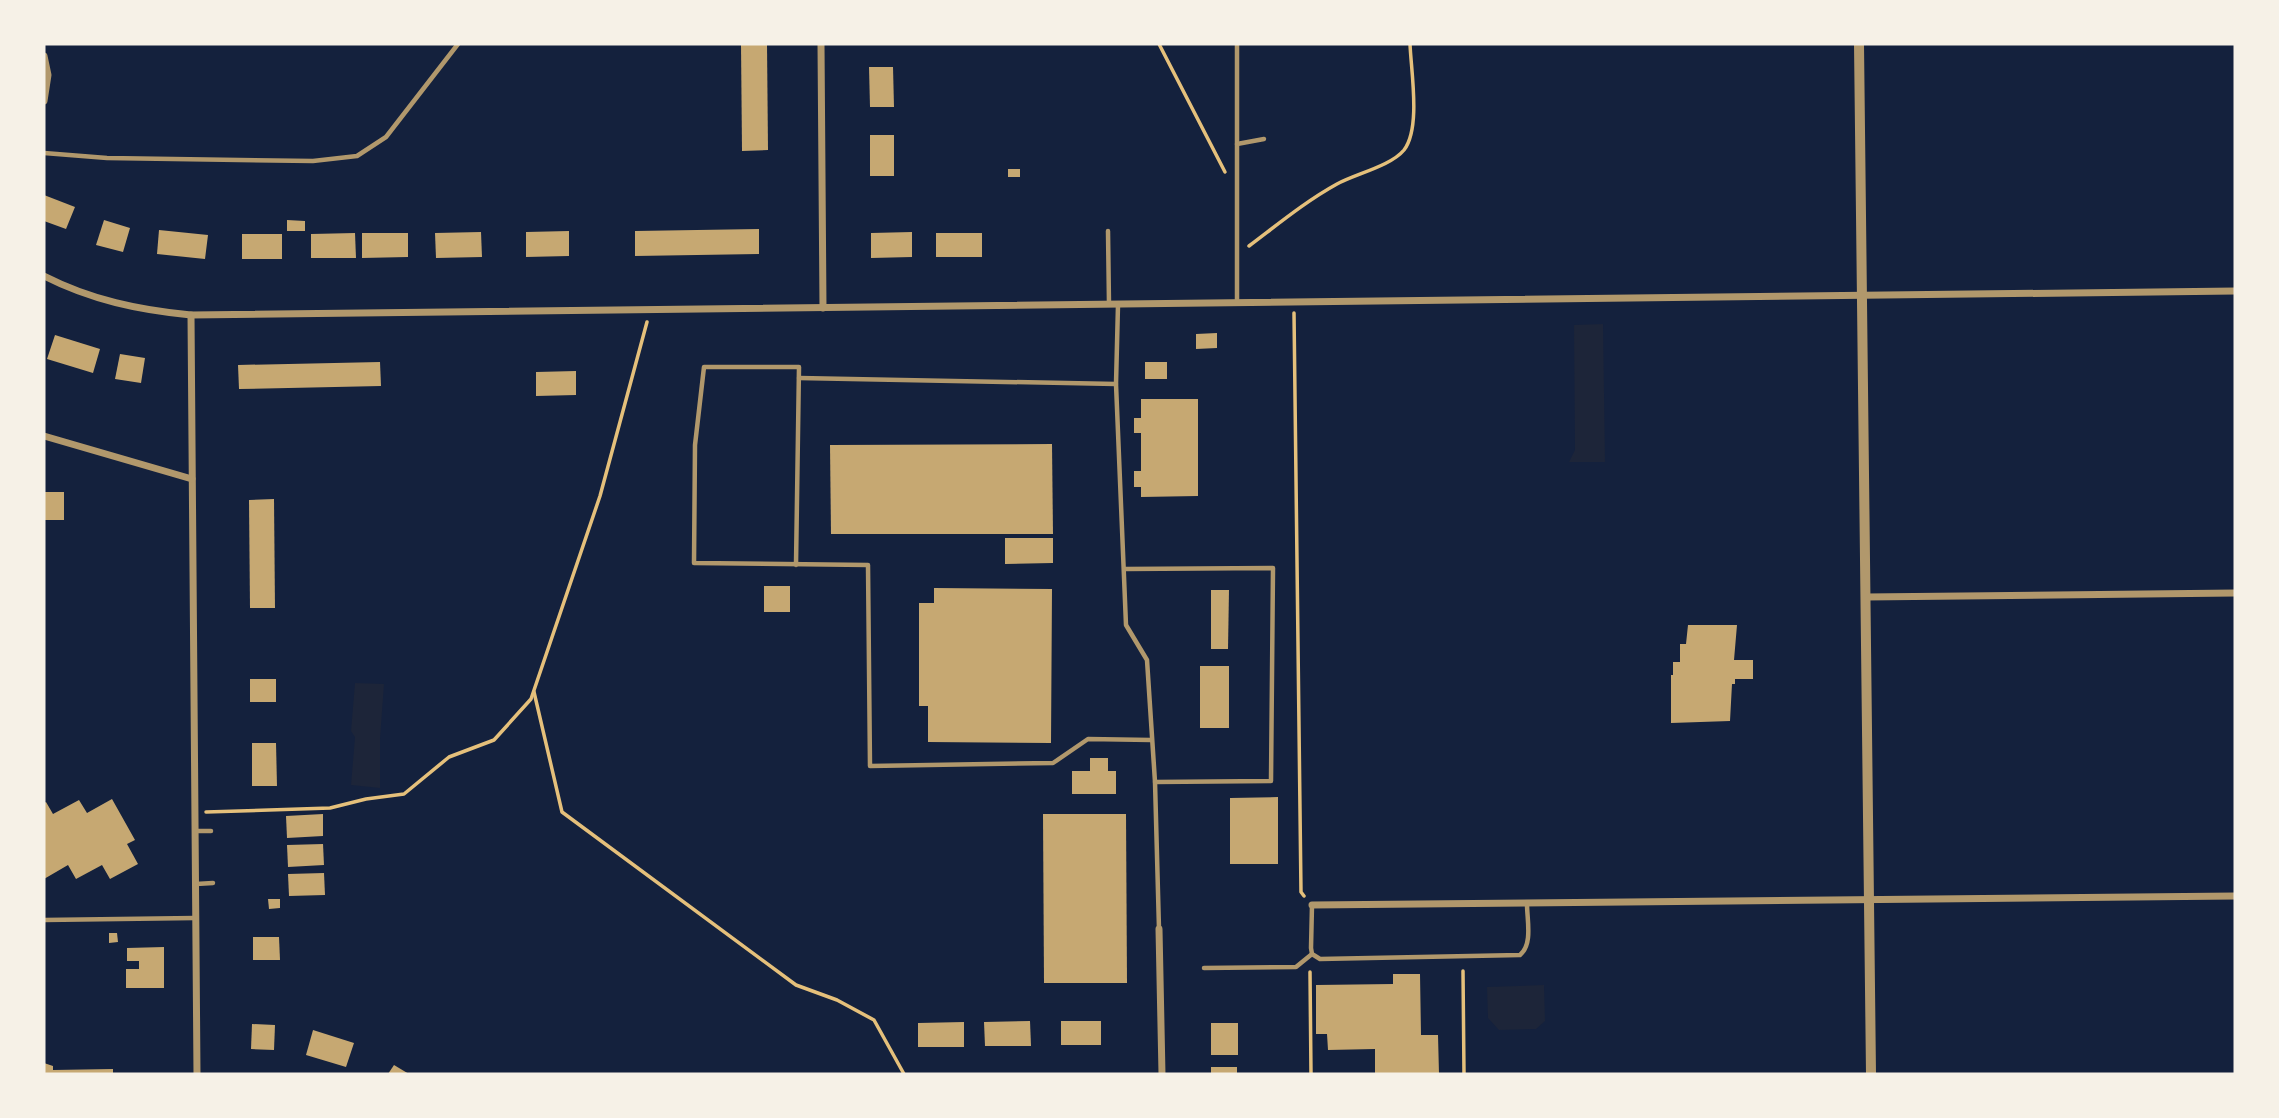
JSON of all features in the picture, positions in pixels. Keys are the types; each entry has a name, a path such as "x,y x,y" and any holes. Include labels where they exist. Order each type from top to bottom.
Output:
{"street":[{"path":"821,44 823,308"},
{"path":"1859,44 1871,1074"},
{"path":"44,56 48,75 44,101"},
{"path":"44,276 83,294 109,302 191,315 2235,291"},
{"path":"191,315 197,1074"},
{"path":"44,436 192,479"},
{"path":"1866,597 2235,593"},
{"path":"1312,905 2235,896"},
{"path":"1159,929 1162,1074"}],"lane":[{"path":"44,153 107,158 313,161 357,156 386,137 458,44"},
{"path":"1237,44 1237,303"},
{"path":"1237,144 1264,139"},
{"path":"1108,232 1109,305"},
{"path":"1118,305 1116,384 1126,625 1147,660 1155,782 1159,929"},
{"path":"796,565 799,367 704,367 695,445 694,563 796,565 868,565 870,766 1053,763 1088,738 1151,740"},
{"path":"799,379 1116,384"},
{"path":"1125,569 1273,568 1271,781 1155,782"},
{"path":"194,831 211,831"},
{"path":"195,884 213,883"},
{"path":"1312,954 1320,959 1520,955 1526,950 1528,943 1527,904"},
{"path":"1312,905 1312,954"},
{"path":"44,920 195,918"},
{"path":"1203,968 1296,967 1312,954"}],"path":[{"path":"1159,44 1237,196"},
{"path":"1237,255 1337,184 1396,158 1405,149 1414,112 1410,44"},
{"path":"1293,301 1301,892 1312,905"},
{"path":"194,812 330,808 366,799 404,794 449,757 494,740 531,699 600,496 650,310"},
{"path":"533,691 562,812 796,985 837,1000 874,1020 904,1074"},
{"path":"1310,966 1311,1074"},
{"path":"1463,971 1464,1074"}],"shaded area":[{"path":"1603,324 1605,462 1569,462 1575,450 1574,325"},
{"path":"355,683 384,684 380,788 351,785 355,737 351,731"},
{"path":"1544,985 1545,1021 1536,1029 1499,1030 1488,1018 1487,987"}],"building":[{"path":"741,44 767,44 768,150 742,151"},
{"path":"869,67 893,67 894,107 870,107"},
{"path":"870,135 894,135 894,176 870,176"},
{"path":"1008,169 1020,169 1020,177 1008,177"},
{"path":"44,195 75,207 66,229 44,221"},
{"path":"104,220 130,228 123,252 96,245"},
{"path":"287,220 305,221 305,231 287,231"},
{"path":"759,229 759,254 635,256 635,231"},
{"path":"159,230 208,235 205,259 157,254"},
{"path":"569,231 569,256 526,257 526,232"},
{"path":"481,232 482,257 436,258 435,233"},
{"path":"912,232 912,257 871,258 871,233"},
{"path":"355,233 356,258 311,258 311,234"},
{"path":"362,233 408,233 408,257 362,258"},
{"path":"936,233 982,233 982,257 936,257"},
{"path":"242,234 282,234 282,259 242,259"},
{"path":"1217,333 1217,348 1196,349 1196,334"},
{"path":"55,335 100,349 93,373 47,359"},
{"path":"120,354 145,358 141,383 115,379"},
{"path":"380,362 381,386 239,389 238,365"},
{"path":"1145,362 1167,362 1167,379 1145,379"},
{"path":"576,371 576,395 536,396 536,372"},
{"path":"1141,399 1198,399 1198,496 1141,497 1141,487 1134,487 1134,471 1141,471 1141,433 1134,433 1134,418 1141,418"},
{"path":"1052,444 1053,534 831,534 830,445"},
{"path":"44,492 64,492 64,520 44,520"},
{"path":"274,499 275,608 250,608 249,500"},
{"path":"1005,538 1053,538 1053,563 1005,564"},
{"path":"764,586 790,586 790,612 764,612"},
{"path":"934,588 1052,589 1051,743 928,742 928,706 919,706 919,603 934,603"},
{"path":"1211,590 1229,590 1228,649 1211,649"},
{"path":"1688,625 1737,625 1734,660 1753,660 1753,679 1735,679 1735,684 1732,684 1730,721 1671,723 1673,662 1680,662 1680,644 1686,644"},
{"path":"1200,666 1229,666 1229,728 1200,728"},
{"path":"250,679 276,679 276,702 250,702"},
{"path":"252,743 276,743 277,786 252,786"},
{"path":"1090,758 1108,758 1108,771 1116,771 1116,794 1072,794 1072,771 1090,771"},
{"path":"1278,797 1278,864 1230,864 1230,798"},
{"path":"112,799 135,840 127,844 138,864 110,879 102,865 76,879 68,865 44,879 44,803 46,802 53,814 79,800 87,813"},
{"path":"323,814 323,836 287,838 286,816"},
{"path":"1043,814 1126,814 1127,983 1044,983"},
{"path":"323,844 324,865 288,867 287,845"},
{"path":"324,873 325,895 289,896 288,874"},
{"path":"268,899 280,899 280,908 269,909"},
{"path":"109,933 117,933 118,942 109,943"},
{"path":"253,937 279,937 280,960 253,960"},
{"path":"164,947 164,988 126,988 126,969 139,969 139,961 127,961 127,948"},
{"path":"1393,974 1420,974 1421,1035 1438,1035 1439,1074 1375,1074 1375,1049 1328,1050 1327,1034 1316,1034 1316,985 1393,984"},
{"path":"1030,1021 1031,1046 985,1046 984,1022"},
{"path":"1061,1021 1101,1021 1101,1045 1061,1045"},
{"path":"964,1022 964,1047 918,1047 918,1023"},
{"path":"1211,1023 1238,1023 1238,1055 1211,1055"},
{"path":"252,1024 275,1025 274,1050 251,1049"},
{"path":"313,1030 354,1043 346,1067 306,1055"},
{"path":"44,1063 53,1066 53,1070 113,1069 113,1074 44,1074"},
{"path":"394,1065 409,1074 388,1074"},
{"path":"1211,1067 1237,1067 1237,1074 1211,1074"}]}
